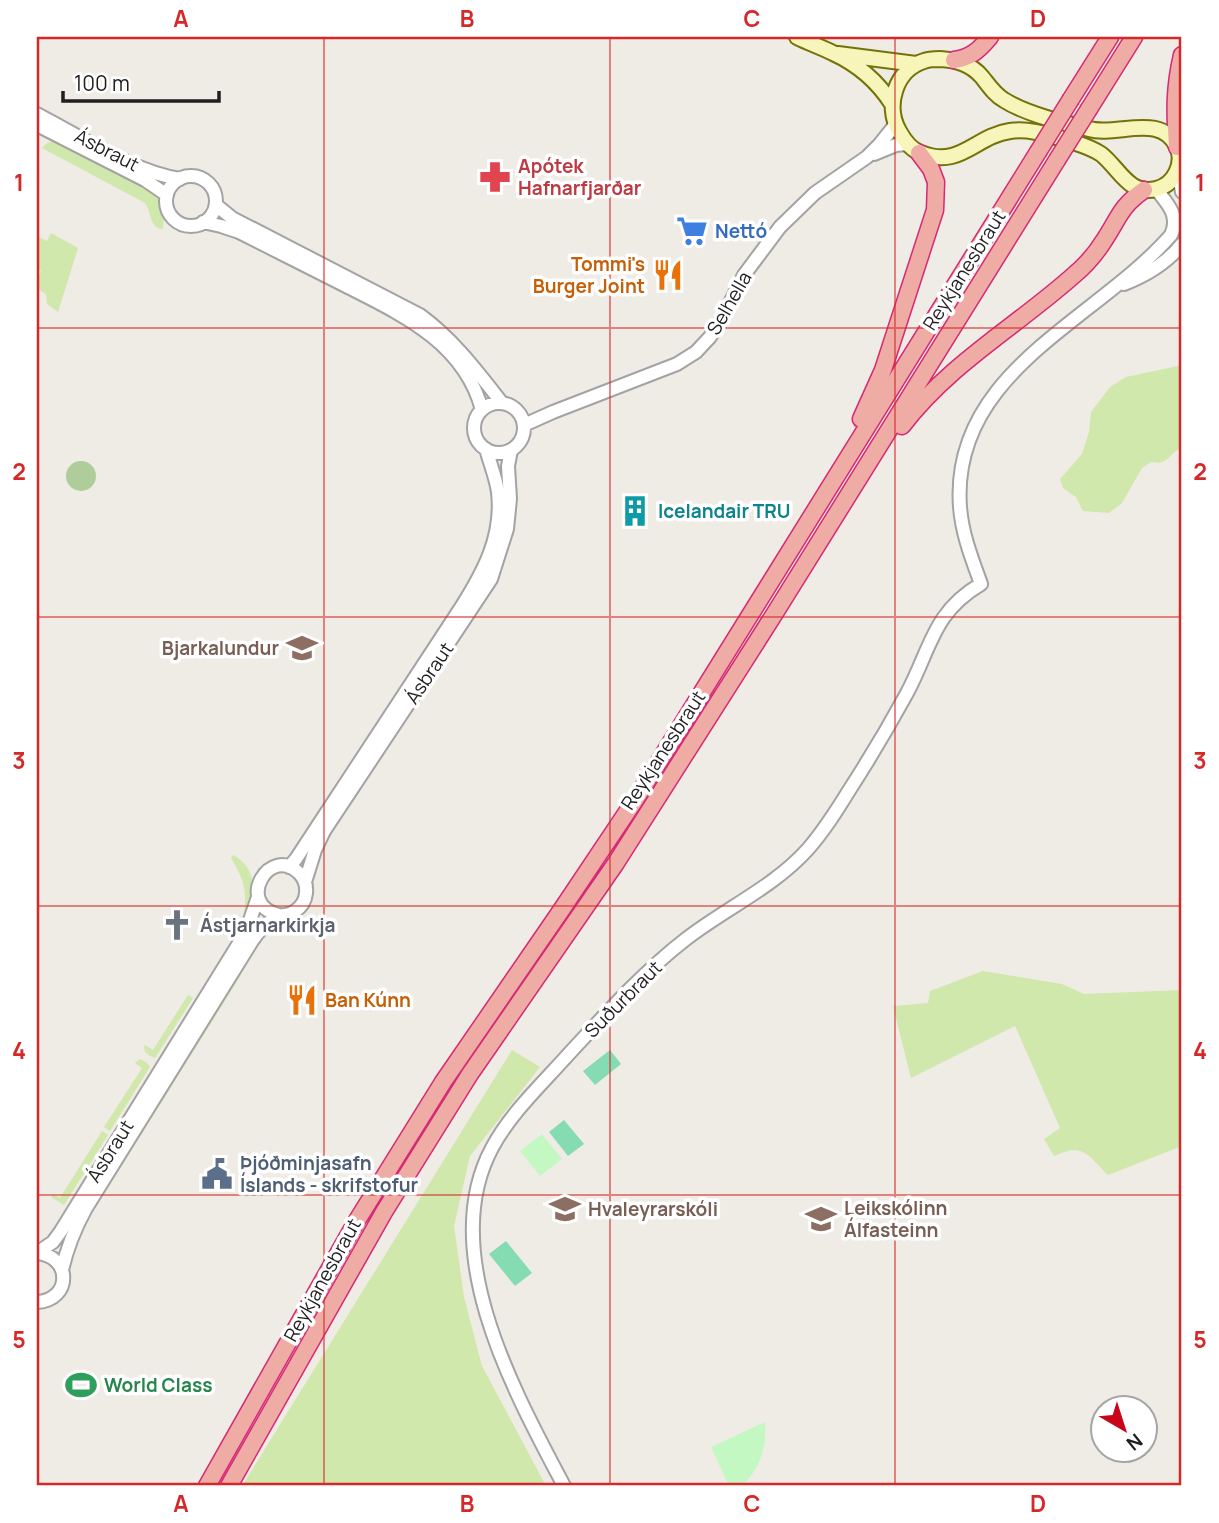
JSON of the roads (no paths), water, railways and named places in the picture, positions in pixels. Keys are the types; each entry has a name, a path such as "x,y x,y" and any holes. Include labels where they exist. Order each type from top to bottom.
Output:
{"highway":[{"path":"954,60 969,57 990,37"},
{"name":"Reykjanesbraut","path":"207,1486 356,1222 428,1105 635,800 1111,37"},
{"name":"Reykjanesbraut","path":"229,1486 384,1212 463,1085 616,863 1134,37"},
{"path":"1177,147 1175,96 1182,55"},
{"path":"731,646 759,587 866,412 883,370 935,210 936,182 932,169 913,148"},
{"path":"775,613 828,542 890,443 913,412 957,368 1073,276 1102,245 1125,206 1150,189"}],"main road":[{"path":"797,37 836,54 874,81 892,104"},
{"path":"836,54 916,64 930,60 954,60 971,67 996,95 1013,105 1054,120 1094,131 1139,127 1163,132 1177,147 1180,163 1178,170 1168,183 1150,189 1134,187 1124,180 1108,160 1092,149 1072,141 1021,130 1000,133 950,158 934,157 913,148 895,125 892,104 897,85 902,76 916,64"}],"street":[{"name":"Ásbraut","path":"37,114 134,165 180,179"},
{"name":"Ásbraut","path":"37,125 145,180 167,195"},
{"name":"Selhella","path":"524,425 677,365 696,352 710,337 744,275 780,227 815,193 867,157 895,125"},
{"name":"Selhella","path":"867,157 896,145 913,148"},
{"path":"1178,170 1182,192"},
{"path":"196,177 204,180 214,190 216,205 209,218 203,222 190,226 177,221 168,210 167,195 174,183 180,179 196,177"},
{"path":"1117,286 1166,242 1173,231 1174,214 1150,189"},
{"path":"216,205 232,218 420,315 446,336 502,403 517,410 522,417 524,433 517,446 503,453 494,453 477,439 475,425 477,417 488,406 502,403"},
{"path":"203,222 239,232 414,322 440,343 463,369 478,395 482,411"},
{"path":"1117,286 1142,277 1161,265 1182,244"},
{"name":"Suðurbraut","path":"564,1486 542,1446 511,1378 482,1298 476,1273 472,1233 474,1201 483,1166 503,1130 525,1102 634,986 685,939 774,880 808,849 826,826 875,750 915,677 942,619 953,604 981,584 966,542 960,507 964,456 976,422 997,391 1044,342 1117,286"},
{"name":"Ásbraut","path":"289,867 477,583 490,557 496,535 498,491 486,449"},
{"name":"Ásbraut","path":"305,882 314,850 324,831 491,579 507,528 510,499 508,466 511,450"},
{"path":"273,867 289,867 302,876 305,882 306,898 296,911 288,915 268,911 258,897 259,881 273,867"},
{"name":"Ásbraut","path":"37,1253 53,1242 61,1231 203,1003 242,940 258,897"},
{"name":"Ásbraut","path":"38,1302 48,1300 59,1291 67,1249 95,1194 252,941 264,926 279,915"},
{"path":"37,1253 53,1257 62,1270"}],"place":[{"name":"Apótek Hafnarfjarðar","path":"495,177"},
{"name":"Nettó","path":"692,231"},
{"name":"Tommi's Burger Joint","path":"668,275"},
{"name":"Icelandair TRU","path":"635,511"},
{"name":"Bjarkalundur","path":"302,648"},
{"name":"Ástjarnarkirkja","path":"177,925"},
{"name":"Ban Kúnn","path":"302,1000"},
{"name":"Þjóðminjasafn Íslands - skrifstofur","path":"217,1174"},
{"name":"Hvaleyrarskóli","path":"565,1209"},
{"name":"Leikskólinn Álfasteinn","path":"821,1219"},
{"name":"World Class","path":"81,1385"}]}
